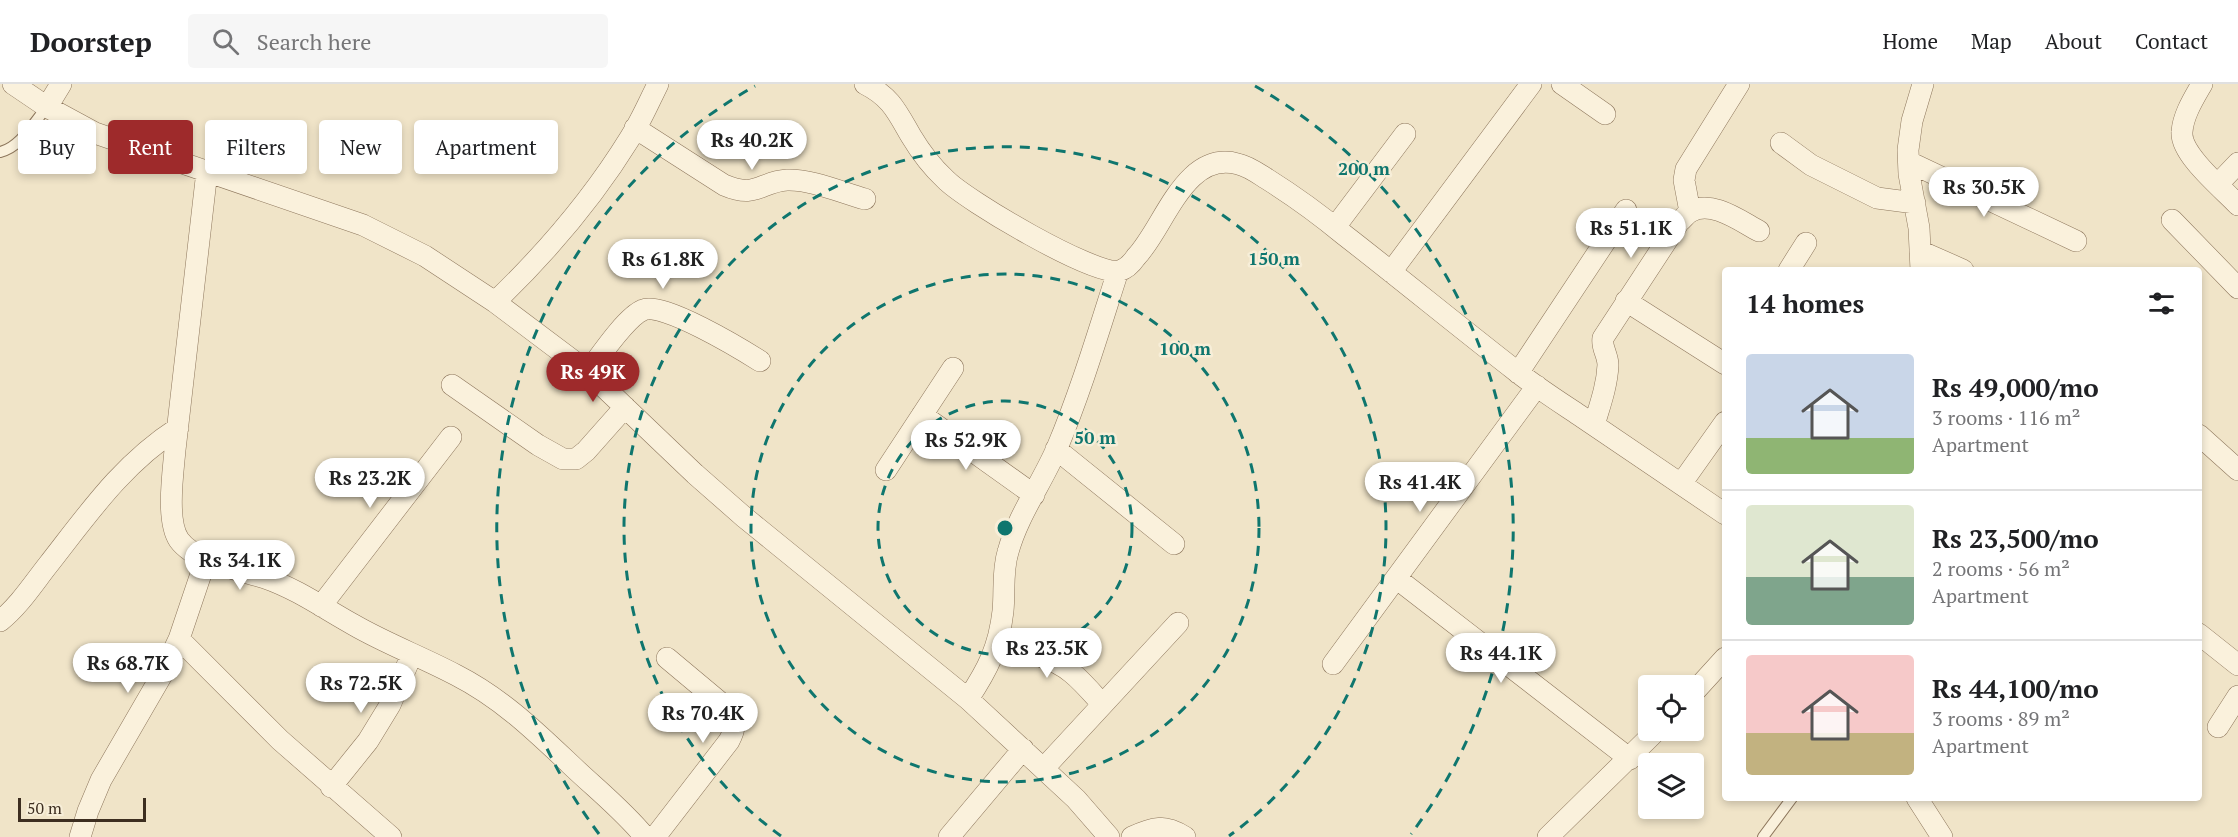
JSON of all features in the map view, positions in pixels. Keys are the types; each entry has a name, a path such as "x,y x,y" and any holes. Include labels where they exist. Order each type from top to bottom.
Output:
{"street":[{"path":"13,84 46,107 95,133 205,170"},
{"path":"46,107 61,84"},
{"path":"495,302 530,268 608,173 635,129 658,84"},
{"path":"865,84 891,102 928,161 963,194 1014,226 1049,244 1091,263 1118,271"},
{"path":"1391,272 1531,84"},
{"path":"1562,84 1605,114"},
{"path":"1690,212 1684,180 1686,169 1739,84"},
{"path":"1923,84 1912,121 1909,162 1920,228 1921,261 1949,267"},
{"path":"2202,84 2184,120 2183,143 2191,156 2238,205"},
{"path":"635,129 739,192 750,192 775,182 789,180 805,182 865,199"},
{"path":"1335,227 1405,134"},
{"path":"1781,143 1811,165 1877,198 1915,203"},
{"path":"968,699 984,675 996,646 1000,629 1004,570 1008,552 1056,449 1088,366 1118,271 1129,265 1140,254 1156,226 1187,183 1206,166 1222,162 1240,164 1304,203 1518,373 1722,512"},
{"path":"1909,162 2076,241"},
{"path":"2218,184 2238,164"},
{"path":"207,174 172,496 174,531 180,541 206,559 268,579 355,626 456,675 511,709 631,820 645,837"},
{"path":"216,174 323,210 374,230 424,256 495,302 588,372 695,474 744,517 968,699 1076,799 1109,837"},
{"path":"1594,425 1604,392 1608,366 1607,355 1602,343 1603,338 1679,222 1690,212 1701,208 1713,209 1759,231"},
{"path":"1518,373 1626,210"},
{"path":"2172,220 2238,288"},
{"path":"1791,267 1806,243"},
{"path":"1626,301 1722,362"},
{"path":"588,372 636,315 644,309 654,308 666,311 718,336 760,361"},
{"path":"886,470 953,368"},
{"path":"452,385 538,445 563,459 576,459 586,451 626,407"},
{"path":"1333,663 1537,386"},
{"path":"922,415 1034,495"},
{"path":"1681,484 1722,426"},
{"path":"0,621 29,590 109,488 156,442 178,428"},
{"path":"321,606 450,437"},
{"path":"2202,438 2238,470"},
{"path":"1056,449 1174,544"},
{"path":"80,837 100,780 158,682 179,639 206,559"},
{"path":"1396,578 1630,759"},
{"path":"1044,768 1178,623"},
{"path":"2202,636 2238,665"},
{"path":"179,639 280,740 331,787 391,837"},
{"path":"996,646 1040,655 1058,663 1073,674 1102,704"},
{"path":"331,787 368,741 390,705 412,654"},
{"path":"655,837 735,730 735,719 728,709 667,658"},
{"path":"1704,681 1722,661"},
{"path":"2218,727 2238,696"},
{"path":"1548,837 1647,741"},
{"path":"949,837 1023,749"},
{"path":"1919,801 1942,837"},
{"path":"1132,837 1154,828 1165,827 1185,837"}],"lane":[{"path":"0,152 8,151 18,142 46,107"},
{"path":"1763,837 1790,801"}]}
